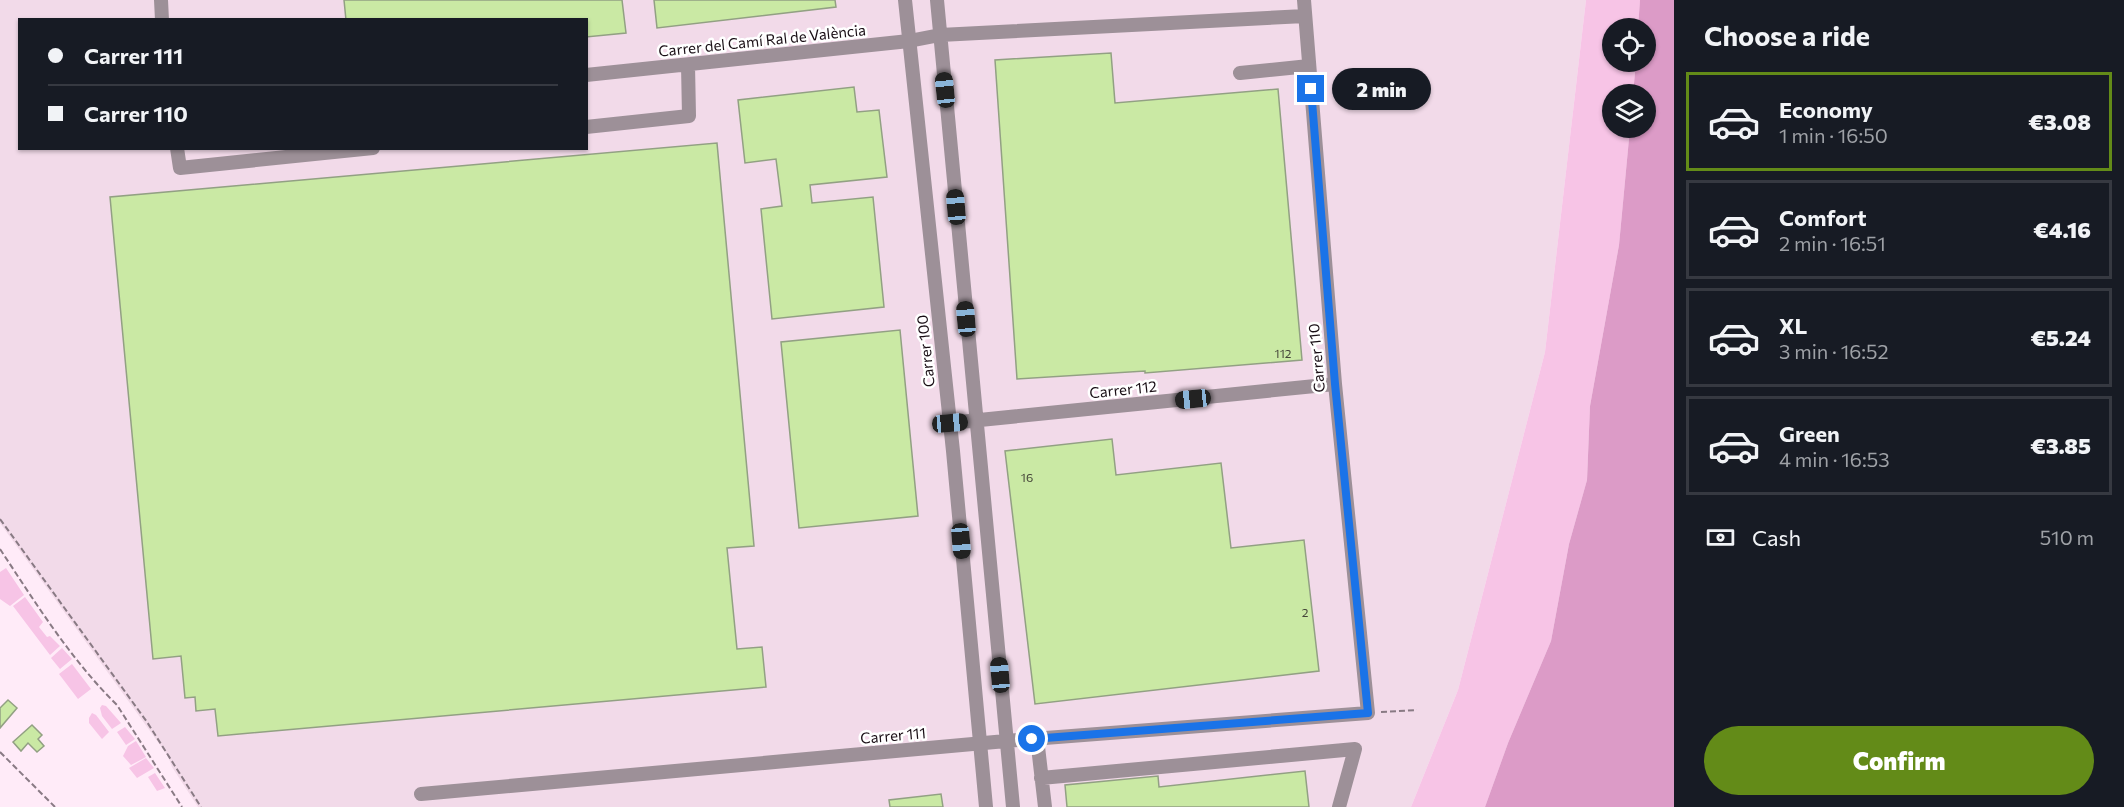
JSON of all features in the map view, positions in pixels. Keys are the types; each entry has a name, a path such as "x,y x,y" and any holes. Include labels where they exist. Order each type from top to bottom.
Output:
{"street":[{"path":"160,0 162,18"},
{"name":"Carrer 100","path":"905,0 950,423 986,807"},
{"path":"937,0 1013,807"},
{"name":"Carrer 110","path":"1304,0 1335,384 1368,713"},
{"name":"Carrer del Camí Ral de València","path":"588,75 909,41 940,35 1305,16"},
{"path":"588,126 689,116 688,65"},
{"path":"1240,73 1309,66"},
{"path":"177,150 180,168 354,150"},
{"name":"Carrer 112","path":"950,423 1335,384"},
{"name":"Carrer 111","path":"421,794 1037,738 1368,713"},
{"path":"1037,738 1045,807"},
{"path":"1041,778 1355,749 1339,807"}],"path":[{"path":"0,519 147,722 201,807"},
{"path":"0,549 59,636 117,705 182,807"},
{"path":"1368,713 1417,710"},
{"path":"0,752 55,807"}],"shaded area":[{"path":"0,0 1586,0 1545,352 1458,690 1411,807 198,807 172,767 168,756 0,523"},
{"path":"1586,0 1640,0 1639,18 1602,18 1602,72 1635,72 1634,84 1602,84 1602,138 1629,138 1619,245 1590,406 1587,480 1569,544 1551,641 1508,743 1485,807 1411,807 1458,690 1545,352"},
{"path":"1640,0 1674,0 1674,807 1485,807 1508,743 1551,641 1569,544 1587,480 1590,406 1619,245 1629,138 1656,138 1656,84 1634,84 1635,72 1656,72 1656,18 1639,18"},
{"path":"6,568 24,595 10,606 0,599 0,572"},
{"path":"25,597 43,622 39,627 47,637 50,636 60,646 50,655 13,606"},
{"path":"62,648 72,659 60,669 51,658"},
{"path":"72,664 91,689 78,699 59,674"},
{"path":"102,705 106,706 121,723 112,729 102,716 100,708"},
{"path":"92,713 109,732 102,739 89,723"},
{"path":"125,727 135,739 126,745 117,732"},
{"path":"136,741 146,757 131,765 123,756 128,746"},
{"path":"146,758 154,768 137,778 129,768"},
{"path":"155,773 165,788 157,791 148,777"}],"building":[{"path":"344,0 622,0 626,33 588,37 588,18 346,18"},
{"path":"654,0 835,0 836,7 657,28"},
{"path":"1111,53 1115,103 1278,89 1302,360 1145,373 1145,371 1017,379 995,60"},
{"path":"854,87 857,112 879,110 887,177 810,185 812,203 873,197 884,307 772,319 761,209 782,206 776,159 745,163 738,100"},
{"path":"717,143 754,546 727,548 737,649 762,647 766,687 218,736 215,709 196,711 195,697 185,698 181,656 153,659 110,197"},
{"path":"900,330 918,516 799,528 781,342"},
{"path":"1112,439 1116,475 1221,463 1231,548 1304,540 1319,671 1035,704 1005,451"},
{"path":"8,700 17,708 0,728 0,708"},
{"path":"32,725 42,735 38,739 44,746 37,752 28,743 21,751 13,742"},
{"path":"1305,771 1309,807 1067,807 1065,785 1158,776 1159,787"},
{"path":"941,794 943,807 890,807 889,800"}],"route":[{"path":"1032,739 1368,713 1335,384 1311,89"}]}
